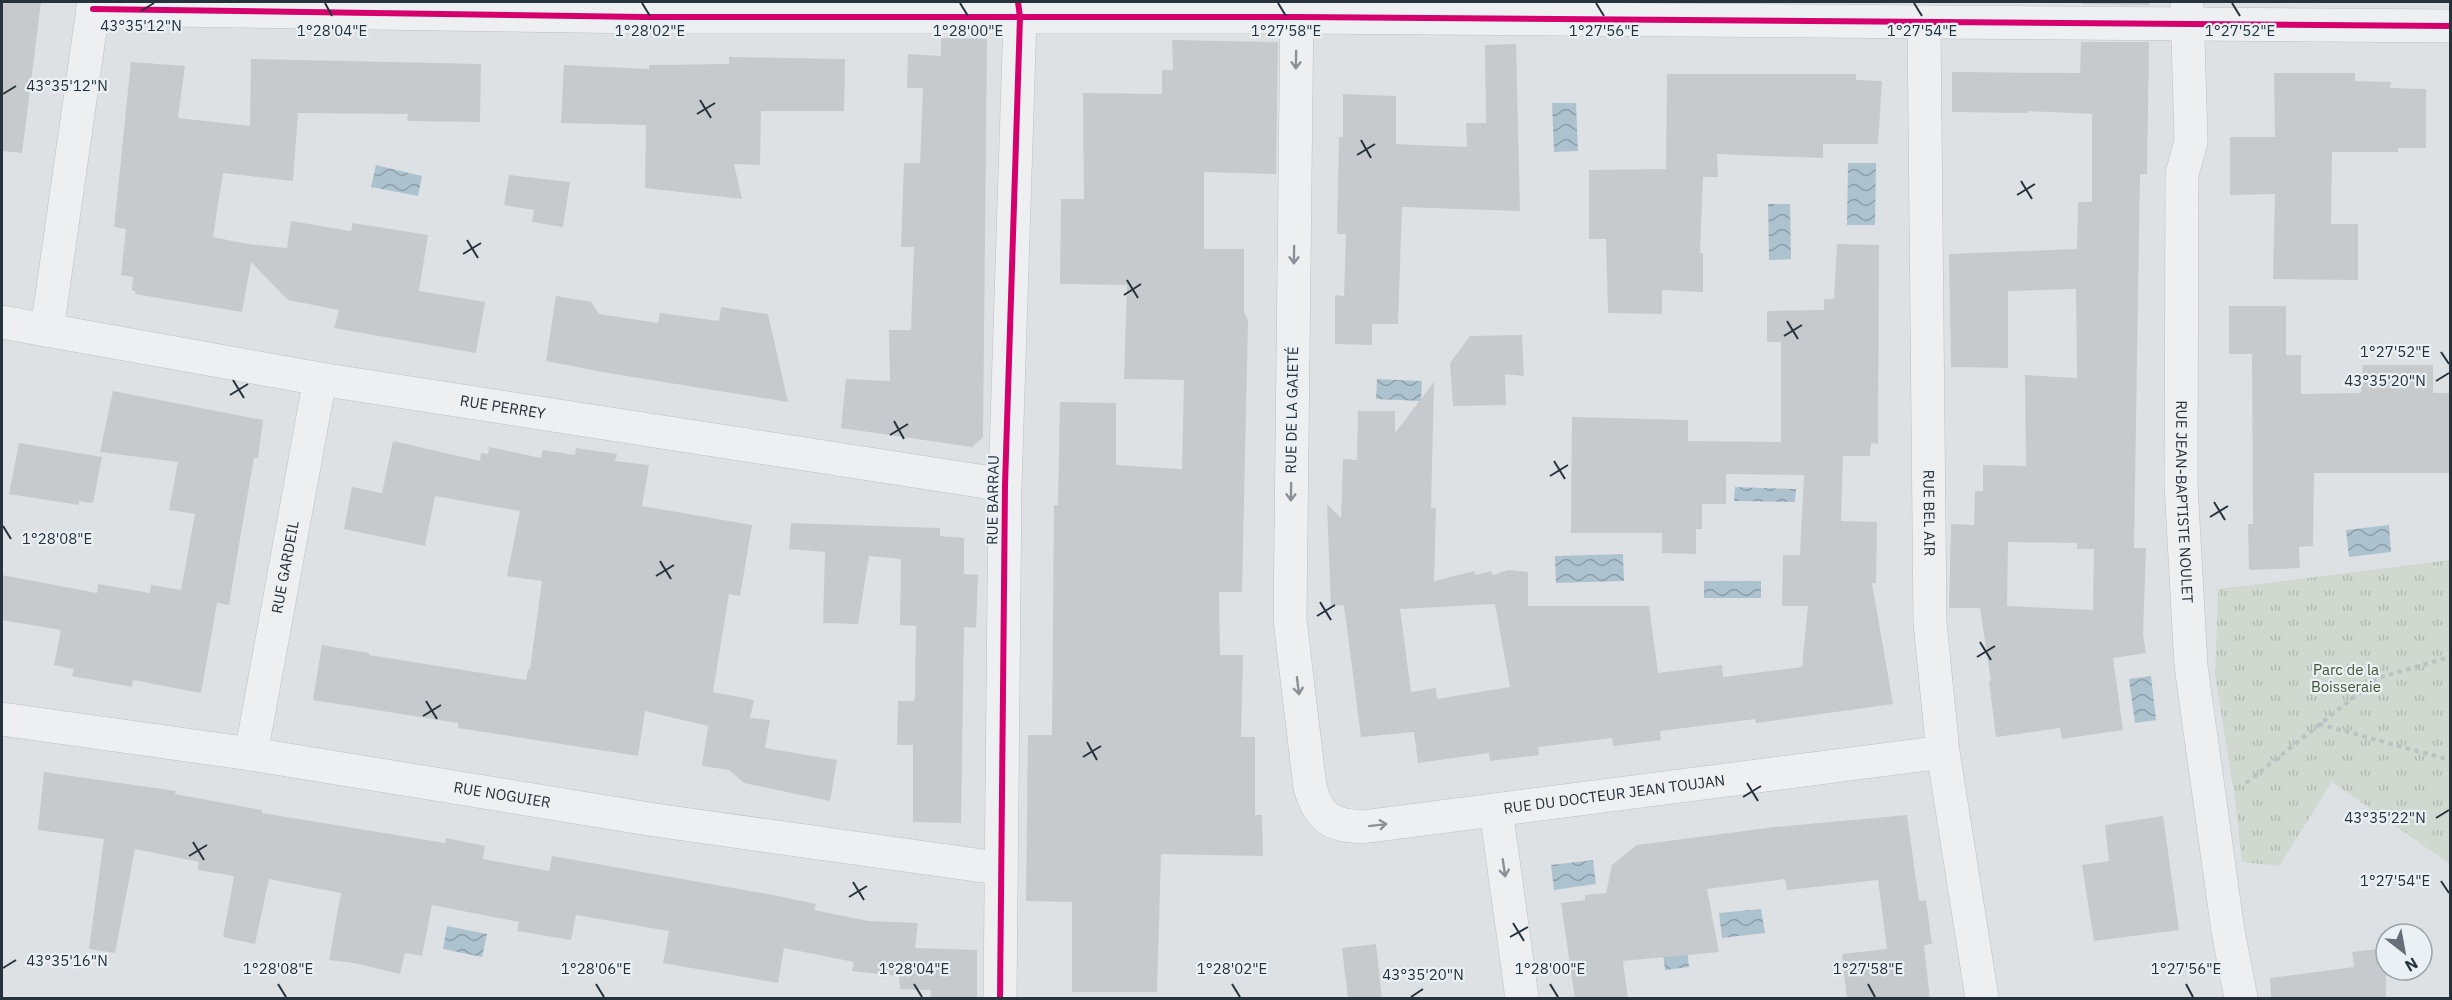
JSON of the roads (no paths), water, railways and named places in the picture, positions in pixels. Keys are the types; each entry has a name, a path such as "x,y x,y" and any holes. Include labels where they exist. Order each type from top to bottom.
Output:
{"street":[{"path":"47,330 94,5 644,9 1297,9 1924,24 2187,13 2451,26"},
{"name":"RUE BARRAU","path":"1000,999 1005,485 1019,9"},
{"name":"RUE DE LA GAIETÉ","path":"1297,9 1290,620 1310,787 1314,802 1323,814"},
{"name":"RUE JEAN-BAPTISTE NOULET","path":"2187,13 2191,142 2182,174 2181,484 2191,666 2228,931 2241,999"},
{"name":"RUE BEL AIR","path":"1924,24 1930,623 1943,752 1982,999"},
{"name":"RUE PERREY","path":"2,322 320,379 1005,485"},
{"name":"RUE GARDEIL","path":"251,754 320,379"},
{"name":"RUE NOGUIER","path":"2,719 251,754 667,821 983,866 1001,866"},
{"name":"RUE DU DOCTEUR JEAN TOUJAN","path":"1323,814 1339,825 1362,827 1943,752"},
{"path":"1496,810 1522,999"}],"water":[{"path":"1552,103 1576,103 1578,151 1554,152"},
{"path":"1848,163 1876,163 1875,225 1847,225"},
{"path":"376,165 422,176 418,196 371,187"},
{"path":"1768,204 1790,204 1791,259 1769,260"},
{"path":"1377,379 1422,381 1421,401 1376,399"},
{"path":"1735,487 1796,489 1795,502 1734,501"},
{"path":"2389,525 2391,552 2349,557 2346,530"},
{"path":"1623,554 1624,581 1556,583 1555,556"},
{"path":"1704,581 1761,581 1761,598 1704,598"},
{"path":"2151,676 2156,720 2135,723 2129,679"},
{"path":"1593,860 1596,884 1554,890 1551,865"},
{"path":"1761,909 1765,933 1722,938 1719,913"},
{"path":"1684,925 1689,967 1665,970 1660,928"},
{"path":"447,926 487,934 482,957 443,949"}],"park label":[{"name":"Parc de la Boisseraie","path":"2346,678"}]}
